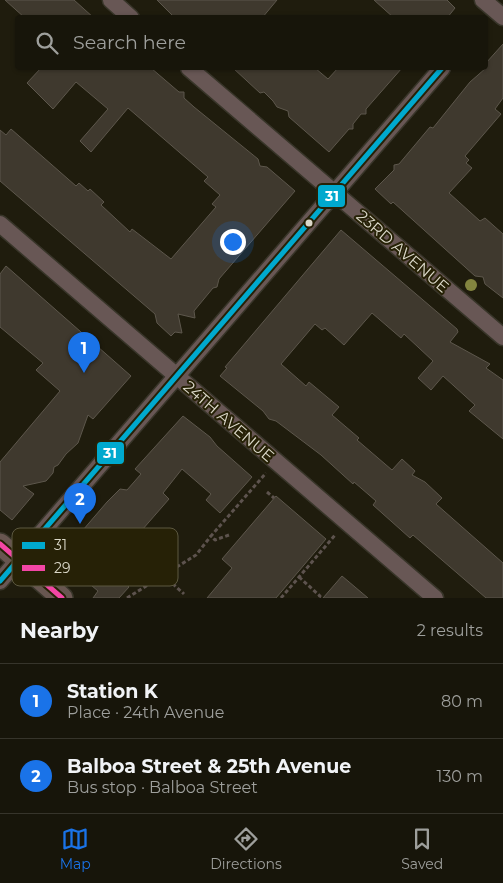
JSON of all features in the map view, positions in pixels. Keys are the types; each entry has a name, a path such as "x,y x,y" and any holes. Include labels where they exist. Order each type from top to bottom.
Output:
{"main road":[{"path":"0,544 12,555"},
{"path":"48,586 62,598"}],"street":[{"path":"111,0 128,15"},
{"name":"23RD AVENUE","path":"192,70 503,337"},
{"path":"45,528 440,70"},
{"name":"24TH AVENUE","path":"0,224 435,598"},
{"path":"0,581 12,567"}],"path":[{"path":"178,565 196,554 276,462"},
{"path":"267,492 274,498"},
{"path":"211,536 215,540 229,535"},
{"path":"284,597 326,543 331,540"},
{"path":"299,577 320,596 319,598"},
{"path":"127,598 146,586"},
{"path":"175,586 184,594"}],"building":[{"path":"5,0 74,0 91,15 22,15"},
{"path":"157,0 277,0 264,15 172,15"},
{"path":"374,0 447,0 455,8 449,15 391,15"},
{"path":"503,44 503,98 495,109 501,114 465,156 469,160 466,163 472,168 449,193 480,221 485,218 503,234 503,298 485,284 483,277 475,276 393,202 391,204 375,189 394,170 394,165 399,164 430,127 433,128 470,82 484,70 488,70 488,61"},
{"path":"39,70 153,70 179,92 184,92 184,98 258,159 260,166 267,167 295,191 219,279 217,287 213,288 194,311 195,318 178,314 182,333 175,332 171,336 157,323 155,314 0,181 0,130 6,135 11,129 76,186 79,183 88,191 90,189 104,202 101,205 130,232 132,229 171,259 216,207 212,204 220,195 204,181 208,177 128,108 91,152 80,141 108,109 76,82 53,109 27,83"},
{"path":"235,70 317,70 328,79 336,70 400,70 366,109 366,114 361,114 353,124 353,129 349,129 329,152 289,117 288,111 277,107 264,92 260,93"},
{"path":"341,230 457,329 458,332 450,342 490,364 486,368 503,380 503,439 469,411 475,405 443,376 431,390 418,378 433,361 404,334 401,338 372,313 344,345 325,328 322,330 315,324 281,364 306,386 309,382 339,407 332,415 359,438 357,440 392,470 402,459 415,471 412,475 425,482 442,498 436,504 503,563 503,598 486,598 413,535 410,538 373,505 376,501 354,482 353,484 321,455 276,421 269,419 263,411 220,376 227,368 225,367"},
{"path":"6,266 131,376 93,419 88,415 78,443 54,467 53,473 46,481 23,486 34,494 12,520 0,510 0,462 60,391 36,370 43,363 0,327 0,274"},
{"path":"183,416 210,437 217,446 252,477 220,513 206,500 211,494 182,469 163,493 169,499 144,528 85,528 120,489 127,490 141,474 135,469"},
{"path":"276,496 326,539 276,598 207,598 232,568 222,559"},
{"path":"342,576 368,598 323,598"},
{"path":"92,586 129,587 119,598 93,598 98,591"}],"transit line":[{"name":"31","path":"46,528 440,70"},
{"name":"29","path":"0,544 12,554"},
{"name":"31","path":"0,581 12,567"},
{"name":"29","path":"48,586 62,598"}],"place":[{"name":"Station K","path":"84,373"},
{"name":"Balboa Street & 25th Avenue","path":"80,524"}]}
